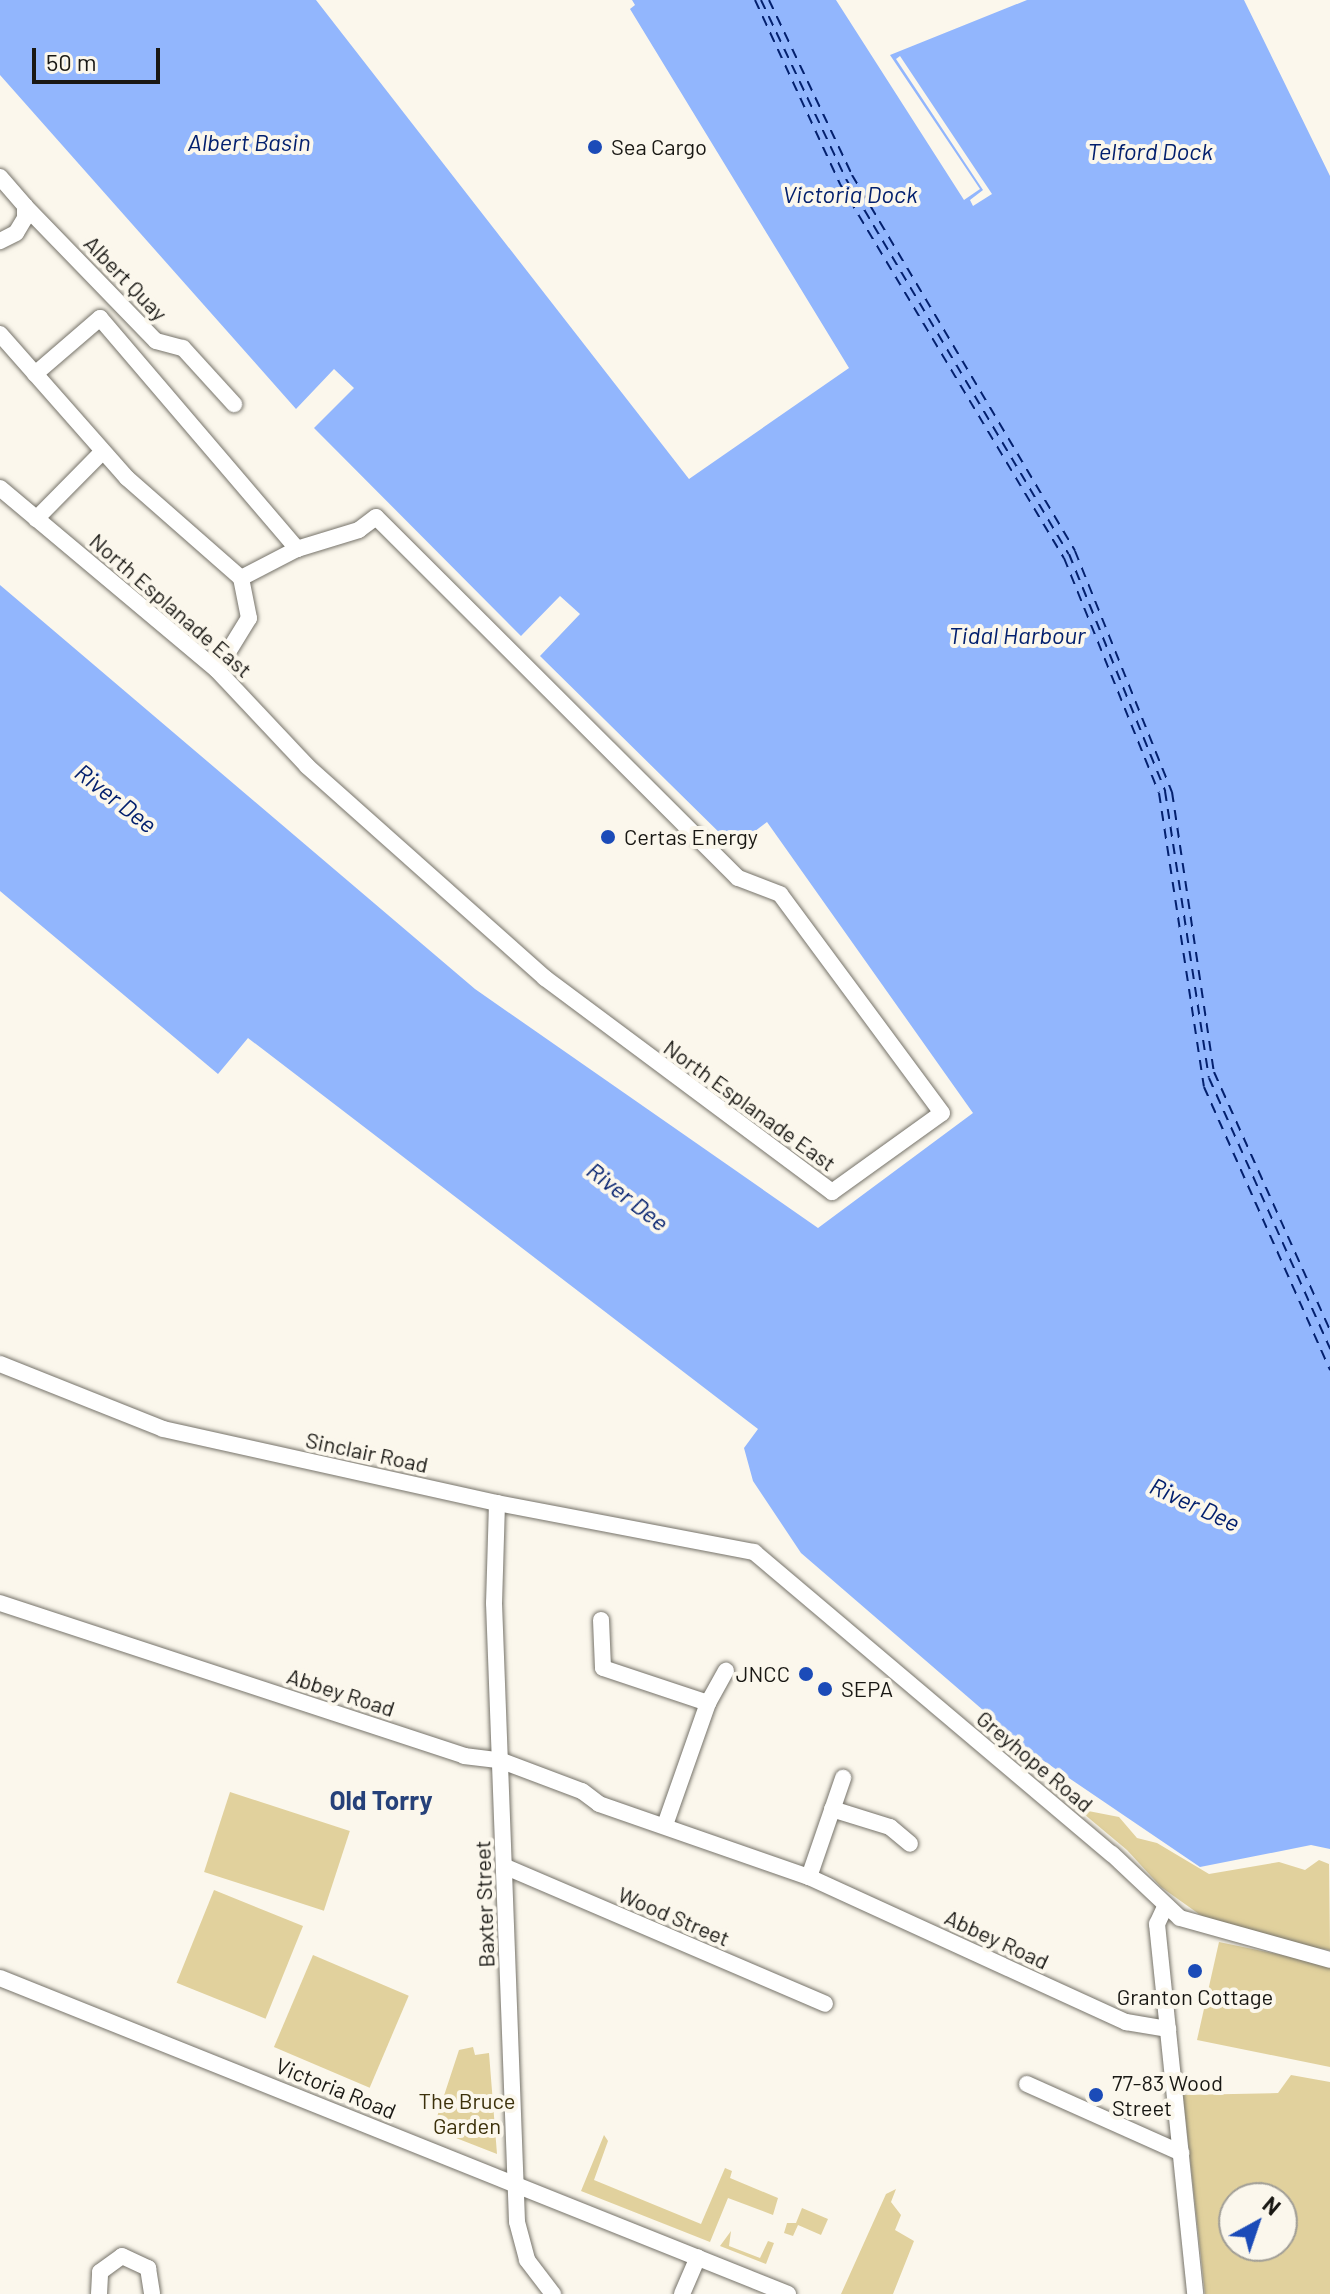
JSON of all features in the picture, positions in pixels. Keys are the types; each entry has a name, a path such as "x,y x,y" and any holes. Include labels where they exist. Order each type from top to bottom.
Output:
{"street":[{"name":"Albert Quay","path":"0,177 156,341 183,348 234,404"},
{"path":"0,241 22,225 25,206"},
{"path":"35,374 100,318 297,549 241,578"},
{"path":"0,334 102,452 241,578 249,618 217,670"},
{"path":"36,519 102,452"},
{"name":"North Esplanade East","path":"0,488 217,670 307,766 545,978 832,1192 942,1113 780,894 738,878 376,517 359,530 297,549"},
{"name":"Sinclair Road","path":"0,1364 163,1429 497,1503 736,1546"},
{"name":"Baxter Street","path":"497,1503 494,1603 506,1867 515,2183 520,2243 553,2294"},
{"name":"Greyhope Road","path":"736,1546 771,1564 1112,1854 1180,1918 1219,1932 1330,1960"},
{"name":"Abbey Road","path":"0,1603 464,1756 502,1761 582,1791 599,1804 809,1877 1126,2022 1168,2029"},
{"path":"601,1620 603,1668 708,1703"},
{"path":"665,1825 708,1703 726,1671"},
{"path":"809,1877 843,1778"},
{"path":"832,1809 890,1827 910,1844"},
{"name":"Wood Street","path":"506,1867 825,2004"},
{"path":"1165,1907 1157,1924 1195,2294"},
{"name":"Victoria Road","path":"0,1978 788,2294"},
{"path":"1027,2084 1181,2153"},
{"path":"99,2294 100,2272 122,2256 148,2268 152,2294"},
{"path":"682,2294 698,2257"}],"green space":[{"path":"230,1792 350,1831 324,1911 204,1872"},
{"path":"1078,1809 1119,1817 1137,1838 1157,1843 1209,1874 1279,1862 1305,1870 1319,1860 1329,1864 1330,1950 1283,1943 1206,1919 1161,1887 1127,1850"},
{"path":"214,1890 303,1926 266,2019 177,1983"},
{"path":"1219,1942 1330,1965 1330,2067 1197,2040"},
{"path":"313,1955 409,1996 370,2088 274,2047"},
{"name":"The Bruce Garden","path":"473,2047 475,2055 489,2053 497,2154 433,2129 459,2050"},
{"path":"1291,2075 1330,2082 1330,2294 1205,2294 1183,2095 1278,2093"},
{"path":"604,2135 608,2141 594,2180 701,2224 725,2168 732,2171 730,2178 778,2198 773,2215 728,2198 710,2242 581,2191"},
{"path":"896,2189 891,2202 901,2215 895,2230 914,2241 893,2294 841,2294 886,2194"},
{"path":"802,2208 828,2219 821,2235 798,2225 793,2236 784,2233 787,2223 796,2223"},
{"path":"731,2231 729,2246 760,2258 768,2241 774,2243 766,2264 720,2246"}],"water":[{"path":"0,0 316,0 689,479 849,368 630,9 635,5 632,0 836,0 964,200 980,189 890,55 1027,0 1244,0 1330,176 1330,1849 1311,1845 1200,1867 1035,1755 801,1553 753,1481 744,1448 758,1429 248,1038 218,1074 0,891 0,585 475,989 818,1228 973,1113 767,822 734,847 540,656 580,614 560,596 521,636 314,428 354,388 334,369 296,409 0,75"}],"pier":[{"path":"900,56 992,194 973,206 970,200 983,190 896,59"}],"ferry route":[{"path":"755,0 840,184 1064,558 1159,793 1204,1087 1330,1370"},
{"path":"761,0 846,179 1069,554 1165,791 1209,1078 1330,1349"},
{"path":"769,0 852,175 1075,551 1172,792 1214,1072 1330,1330"}],"place":[{"name":"Sea Cargo","path":"595,147"},
{"name":"Certas Energy","path":"608,837"},
{"name":"JNCC","path":"806,1674"},
{"name":"SEPA","path":"825,1689"},
{"name":"Granton Cottage","path":"1195,1971"},
{"name":"77-83 Wood Street","path":"1096,2095"}],"district":[{"name":"Old Torry","path":"381,1800"}],"water label":[{"name":"Albert Basin","path":"249,142"},
{"name":"Telford Dock","path":"1150,151"},
{"name":"Victoria Dock","path":"850,194"},
{"name":"Tidal Harbour","path":"1017,635"},
{"name":"River Dee","path":"116,798"},
{"name":"River Dee","path":"628,1196"},
{"name":"River Dee","path":"1195,1504"}]}
